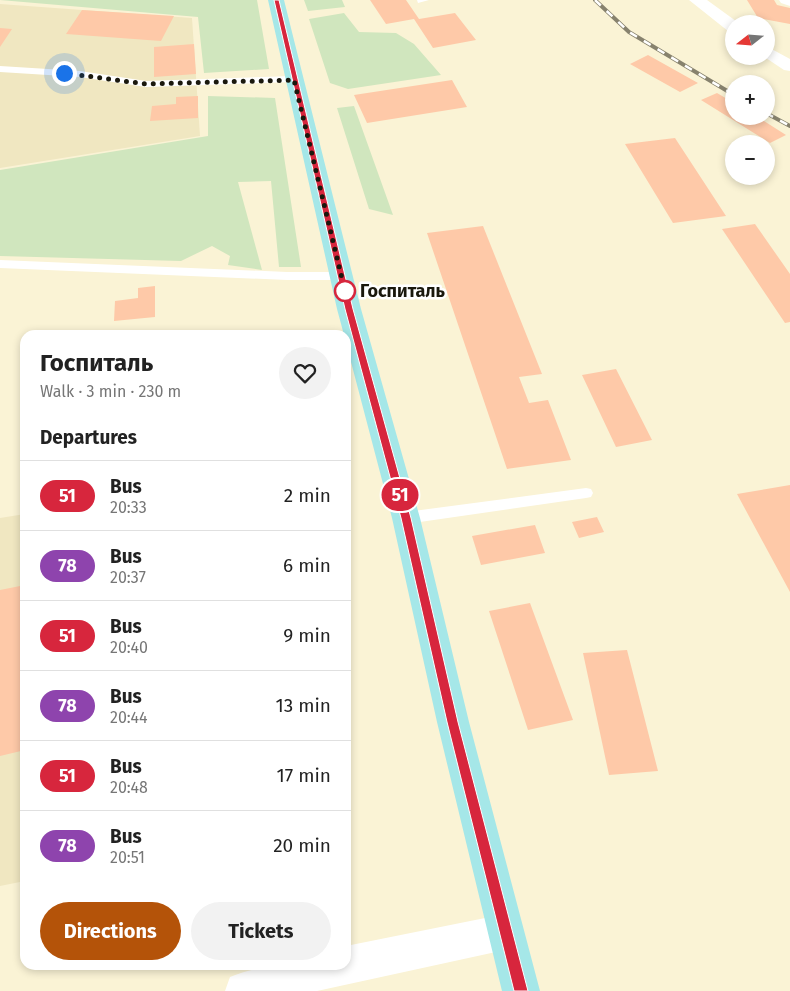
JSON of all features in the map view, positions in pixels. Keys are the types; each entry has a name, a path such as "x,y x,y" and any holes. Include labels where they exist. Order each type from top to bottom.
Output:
{"main road":[{"path":"276,0 341,276 406,518 453,722 521,991"}],"street":[{"path":"697,0 725,20"},
{"path":"775,57 790,66"},
{"path":"351,964 505,932"},
{"path":"244,991 326,970"}],"lane":[{"path":"421,1 425,0"},
{"path":"0,69 80,74 146,84 294,80"},
{"path":"0,264 287,276 341,276"},
{"path":"406,518 586,493"}],"shaded area":[{"path":"0,4 192,18 200,136 0,168"},
{"path":"20,515 20,882 0,886 0,518"}],"green space":[{"path":"0,0 257,0 269,69 204,73 198,17"},
{"path":"304,0 342,0 345,7 308,11"},
{"path":"344,13 359,32 396,33 414,44 441,75 348,89 330,83 309,19"},
{"path":"208,96 275,98 301,267 279,267 271,181 238,182 262,270 228,265 230,256 212,246 181,261 0,256 0,170 208,136"},
{"path":"354,106 393,215 369,209 337,108"}],"building":[{"path":"370,0 406,0 419,19 455,13 476,40 433,48 414,19 386,24"},
{"path":"747,0 774,0 777,5 790,8 790,24 775,21 775,15 756,15"},
{"path":"82,10 174,16 161,41 66,34"},
{"path":"0,28 12,29 0,47"},
{"path":"194,44 196,74 154,77 154,47"},
{"path":"648,55 698,83 680,92 630,64"},
{"path":"452,80 467,107 367,123 354,95"},
{"path":"717,93 725,98 725,115 701,100"},
{"path":"198,96 198,118 150,121 152,106 176,104 176,97"},
{"path":"741,125 770,125 786,135 775,140 775,135 757,135"},
{"path":"675,138 726,216 673,223 625,144"},
{"path":"755,224 790,274 790,322 785,323 722,229"},
{"path":"483,226 542,374 519,377 529,403 548,400 571,460 507,469 427,233"},
{"path":"155,286 155,317 114,321 115,301 138,298 138,288"},
{"path":"616,369 652,440 616,447 582,375"},
{"path":"790,485 790,592 737,494"},
{"path":"597,517 604,532 579,538 572,522"},
{"path":"535,525 545,553 481,565 472,536"},
{"path":"20,586 20,751 0,756 0,590"},
{"path":"530,603 573,720 528,730 489,611"},
{"path":"627,650 658,771 609,775 583,653"}],"railway":[{"path":"595,0 629,32 725,90"},
{"path":"775,118 790,126"}],"bus line":[{"name":"51","path":"276,0 349,309 406,518 453,722 521,991"}],"place":[{"name":"Госпиталь","path":"345,291"}],"route":[{"path":"64,73 146,84 294,80 345,291"}]}
